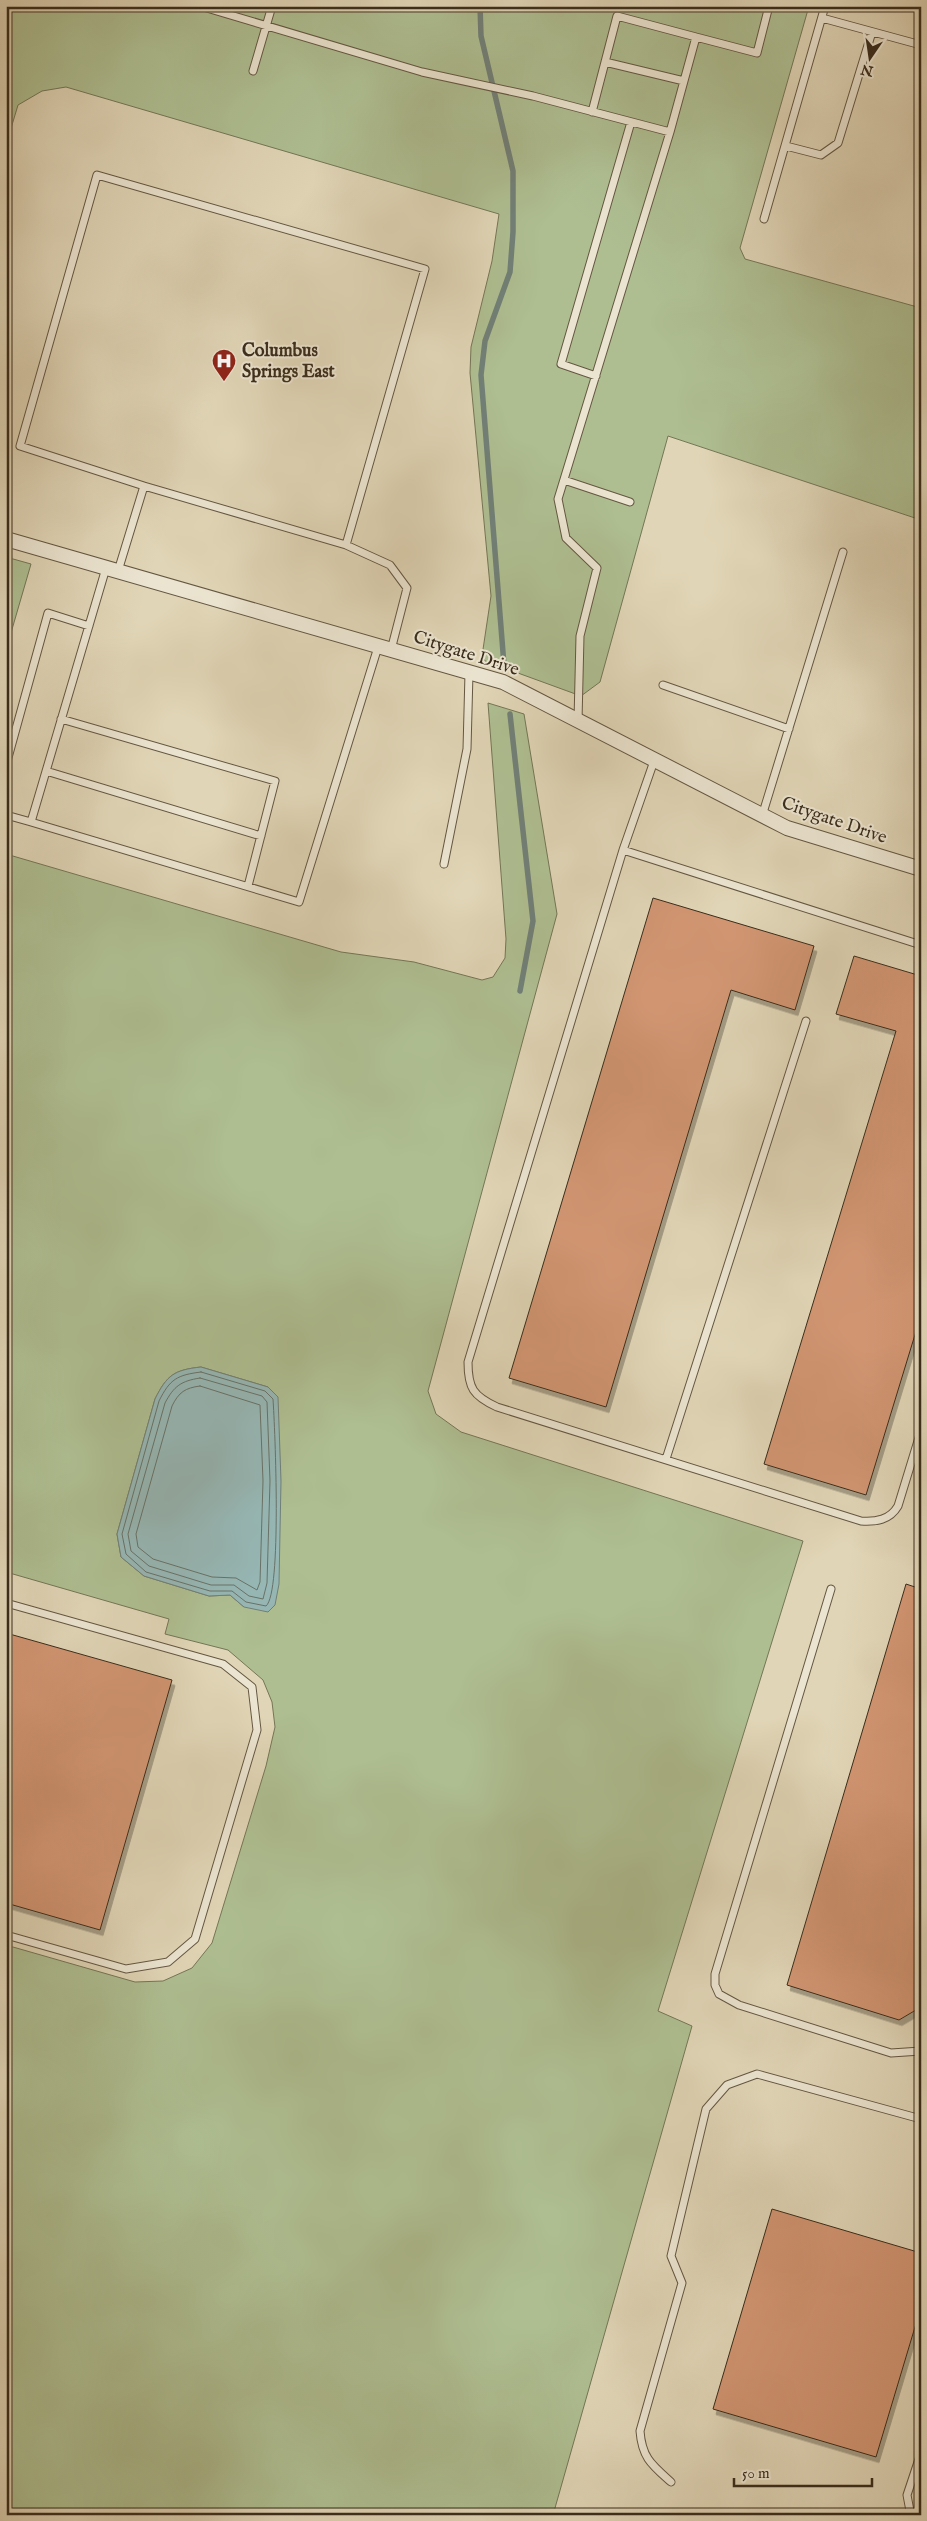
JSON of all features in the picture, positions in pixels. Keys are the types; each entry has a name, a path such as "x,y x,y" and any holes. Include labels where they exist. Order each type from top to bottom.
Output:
{"street":[{"name":"Citygate Drive","path":"6,539 503,682 787,828 921,869"}],"lane":[{"path":"200,6 422,72 533,96 670,132"},
{"path":"253,71 272,6"},
{"path":"592,112 617,16 757,53 770,6"},
{"path":"764,219 825,6"},
{"path":"822,18 921,46"},
{"path":"786,146 821,155 838,142 872,32"},
{"path":"578,722 580,636 597,568 566,538 558,499 670,132 696,37"},
{"path":"605,62 684,81"},
{"path":"596,376 561,364 631,122"},
{"path":"6,815 299,902 384,648 407,588 390,565 346,545 144,486 20,446 97,175 425,270 346,545"},
{"path":"564,480 630,502"},
{"path":"31,822 89,626 144,486"},
{"path":"762,816 844,552"},
{"path":"6,765 48,613 89,626"},
{"path":"444,864 467,749 469,673"},
{"path":"663,685 789,729"},
{"path":"62,719 275,781 248,886"},
{"path":"654,761 622,850 468,1362 468,1376 472,1390 481,1400 497,1407 861,1521 875,1522 894,1512 898,1506 921,1431"},
{"path":"46,771 261,836"},
{"path":"622,850 921,945"},
{"path":"666,1459 806,1021"},
{"path":"831,1589 715,1974 715,1985 719,1994 739,2005 785,2021 891,2054 921,2051"},
{"path":"6,1603 223,1664 252,1687 257,1730 195,1939 168,1962 126,1968 6,1935"},
{"path":"672,2482 651,2464 641,2449 640,2431 682,2283 671,2256 706,2109 727,2084 758,2074 921,2119"},
{"path":"915,2515 910,2511 908,2495 921,2453"}],"green space":[{"path":"6,6 809,6 740,248 745,259 921,308 921,520 668,436 600,682 581,696 485,661 482,656 491,596 470,373 471,347 492,261 499,214 66,87 42,91 18,105 6,145"},
{"path":"6,557 31,564 6,650"},
{"path":"488,703 524,714 557,914 428,1391 436,1414 461,1432 803,1541 658,2011 692,2026 553,2515 6,2515 6,1945 135,1982 163,1981 192,1968 212,1943 266,1766 275,1727 272,1702 263,1680 228,1650 165,1634 169,1619 6,1572 6,854 341,952 414,962 482,980 493,977 505,958 506,939","holes":["201,1367 268,1387 244,1607 230,1595 209,1596 144,1576 121,1557 117,1534 155,1399 163,1384 178,1372"]}],"water":[{"path":"201,1367 268,1387 278,1397 281,1481 279,1584 275,1605 268,1612 244,1607 230,1595 209,1596 144,1576 121,1557 117,1534 155,1399 163,1384 172,1375 184,1370"}],"building":[{"path":"653,898 814,946 795,1010 731,990 606,1407 509,1378"},
{"path":"854,956 921,976 921,1315 866,1495 764,1464 896,1031 836,1014"},
{"path":"906,1584 921,1589 921,2007 899,2020 787,1985"},
{"path":"6,1633 172,1680 100,1930 6,1903"},
{"path":"772,2209 921,2253 921,2307 876,2457 713,2409"}],"waterway":[{"path":"480,6 481,36 513,171 513,232 510,272 485,341 481,375 504,665"},
{"path":"510,714 533,921 520,991"}],"place":[{"name":"Columbus Springs East","path":"224,382"}]}
